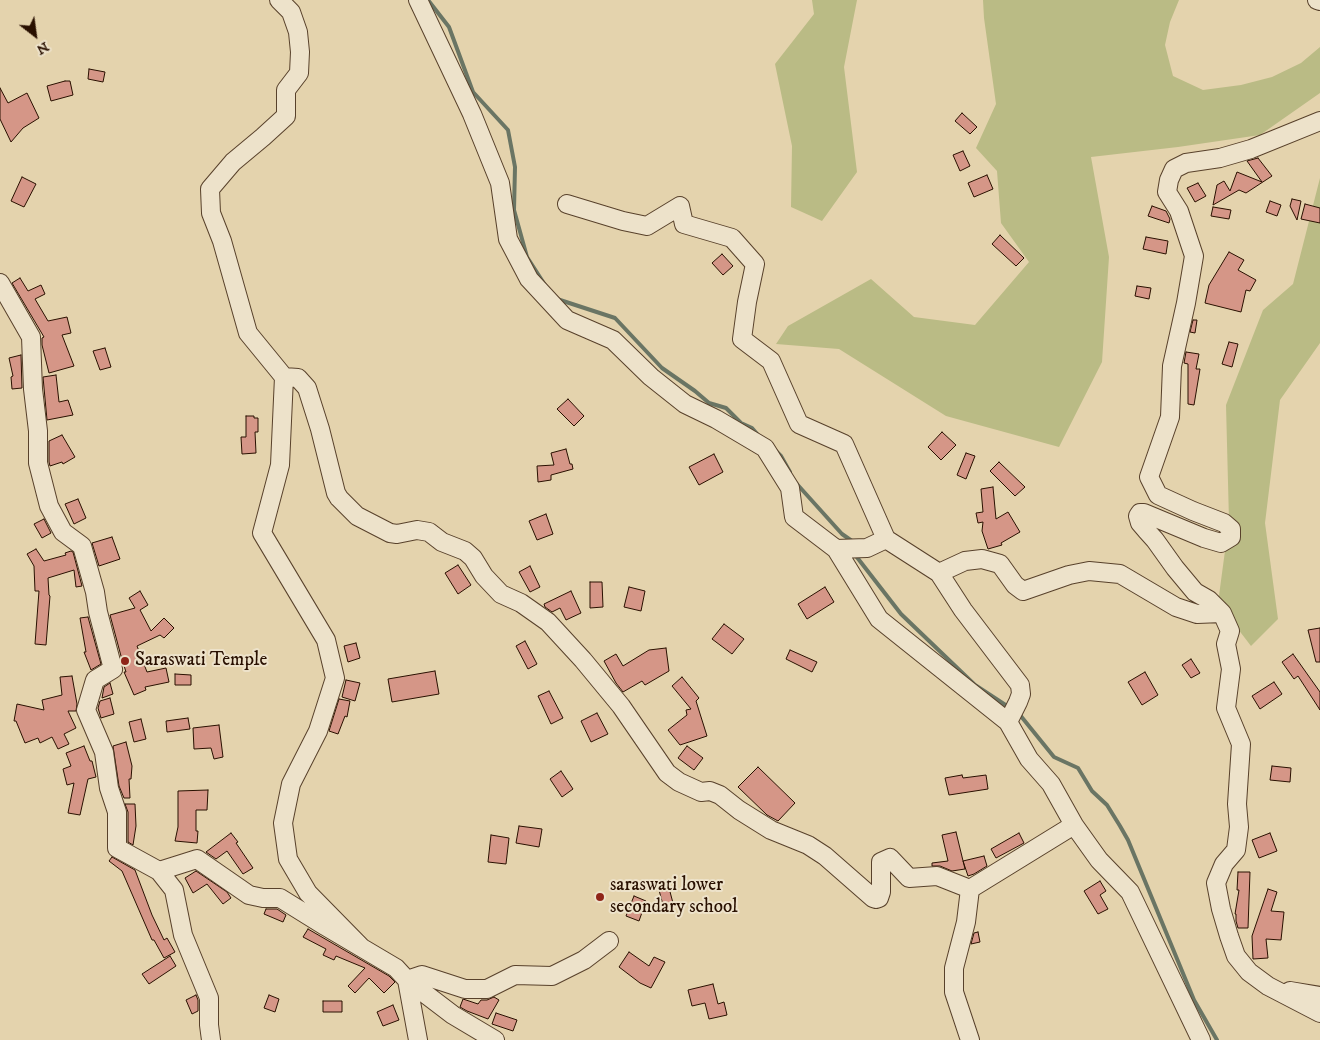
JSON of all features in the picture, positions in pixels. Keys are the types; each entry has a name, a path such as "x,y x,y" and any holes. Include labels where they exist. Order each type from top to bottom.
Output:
{"street":[{"path":"279,0 291,12 298,32 300,52 299,73 286,90 286,116 232,162 210,189 211,212 222,241 248,333 284,377 280,465 262,533 326,640 335,678 318,731 291,784 283,823 288,859 308,893 362,948"},
{"path":"418,0 472,114 500,183 508,239 529,279 567,320 613,340 651,376 685,404 716,419 765,448 790,488 794,517 836,549 879,619 1008,722 1029,759 1051,784 1074,825 1099,860 1130,892 1201,1040"},
{"path":"1320,121 1251,149 1220,158 1186,163 1174,169 1169,180 1167,192 1187,232 1194,256 1172,366 1170,417 1149,477 1158,495 1224,523 1231,529 1231,537 1221,543 1204,538 1144,513 1138,516 1140,523 1195,592 1209,600 1222,613 1230,631 1226,644 1231,669 1226,708 1241,744 1237,804 1239,827 1236,850 1224,864 1216,883 1221,909 1236,956 1249,972 1268,986 1320,1013"},
{"path":"567,204 623,221 647,226 680,206 684,224 732,238 755,264 742,339 771,361 799,424 844,444 886,540 939,573 963,610 1020,685 1021,694 1008,722"},
{"path":"0,282 31,337 33,389 38,430 38,463 49,506 63,532 82,546 113,669 94,680 86,710 104,752 109,788 117,812 117,848 159,870 174,890 183,935 209,998 211,1040"},
{"path":"284,377 298,378 307,388 339,498 357,516 390,532 397,534 417,530 429,532 442,542 466,551 473,558 484,576 501,594 521,602 548,622 621,706 667,773 679,782 700,792 710,791 720,794 739,810 771,830 808,845 825,856 873,898 879,898 881,892 881,862 890,858 909,878 937,876 970,889"},
{"path":"836,549 867,548 886,540"},
{"path":"939,573 966,561 982,559 1000,564 1015,585 1023,591 1069,575 1089,571 1120,574 1176,607 1197,614 1222,613"},
{"path":"970,889 1074,825"},
{"path":"159,870 197,859 249,895 264,898 280,898 396,968 407,980 453,1015 494,1040"},
{"path":"970,889 966,922 954,968 954,992 970,1040"},
{"path":"407,980 422,975 465,989 487,989 515,975 552,976 584,960 609,941"},
{"path":"407,980 418,1040"},
{"path":"1268,986 1320,996"}],"green space":[{"path":"812,0 857,0 844,67 857,172 822,221 791,207 792,146 775,64 814,14"},
{"path":"983,0 1179,0 1170,22 1165,45 1173,76 1203,90 1241,85 1272,77 1301,63 1320,47 1320,93 1260,135 1091,157 1109,257 1102,362 1059,447 946,416 839,349 776,344 788,326 871,279 914,317 975,325 1029,262 1001,223 997,171 976,148 996,104"},
{"path":"1320,178 1320,343 1280,400 1265,523 1278,619 1251,646 1218,603 1229,521 1226,405 1263,310 1293,284"}],"building":[{"path":"89,69 105,72 103,82 88,79"},
{"path":"70,81 73,95 51,101 47,86"},
{"path":"0,88 8,103 27,93 39,118 23,128 11,142 0,119"},
{"path":"962,113 977,127 970,134 955,121"},
{"path":"963,151 970,166 960,171 953,155"},
{"path":"1258,158 1272,176 1246,193 1239,190 1213,205 1217,185 1224,181 1230,191 1237,172 1262,182 1247,161"},
{"path":"987,175 993,189 974,197 968,183"},
{"path":"22,177 36,184 24,207 11,201"},
{"path":"1198,183 1206,196 1195,202 1187,188"},
{"path":"1292,199 1301,201 1297,220 1290,206"},
{"path":"1270,201 1281,205 1277,216 1266,212"},
{"path":"1305,204 1320,208 1320,223 1301,219"},
{"path":"1152,206 1166,211 1170,219 1169,223 1148,216"},
{"path":"1213,207 1231,210 1229,219 1211,216"},
{"path":"1000,235 1024,258 1016,266 992,244"},
{"path":"1146,237 1168,241 1166,254 1143,249"},
{"path":"1229,252 1244,260 1238,270 1256,280 1250,291 1246,290 1241,312 1205,303 1209,285"},
{"path":"722,254 733,266 723,275 712,263"},
{"path":"20,278 28,291 41,285 45,294 35,299 48,321 67,317 71,333 62,335 74,366 49,373 42,345 42,338 44,337 12,283"},
{"path":"1137,286 1151,288 1149,299 1135,296"},
{"path":"1193,320 1197,320 1195,333 1190,332"},
{"path":"1229,342 1238,344 1232,367 1222,364"},
{"path":"105,348 111,367 100,370 93,351"},
{"path":"1186,352 1199,354 1196,369 1200,369 1194,405 1188,404 1188,364 1184,363"},
{"path":"21,355 22,388 12,389 11,377 13,376 9,358"},
{"path":"56,375 59,402 68,400 73,415 47,420 43,377"},
{"path":"568,399 584,416 574,426 557,409"},
{"path":"246,416 258,418 258,432 255,432 256,453 242,454 241,437 246,437"},
{"path":"942,432 956,445 941,460 928,447"},
{"path":"62,435 75,457 63,464 62,462 50,466 49,441"},
{"path":"566,449 573,469 551,475 551,480 538,482 537,466 554,465 551,453"},
{"path":"966,453 975,456 966,479 957,475"},
{"path":"714,454 723,472 699,485 689,467"},
{"path":"999,462 1025,487 1015,496 990,471"},
{"path":"993,487 996,519 1008,512 1020,532 1001,543 1002,545 988,549 982,531 983,522 978,523 976,513 983,512 981,489"},
{"path":"78,499 86,518 74,524 65,504"},
{"path":"546,514 553,534 537,540 529,521"},
{"path":"44,519 51,533 42,538 34,524"},
{"path":"112,537 120,559 99,566 92,543"},
{"path":"36,549 44,561 66,555 65,553 71,551 73,552 82,586 76,587 74,570 48,578 50,596 46,645 35,644 39,591 35,591 34,566 27,554"},
{"path":"458,565 471,585 458,594 445,573"},
{"path":"530,566 540,587 530,592 519,572"},
{"path":"590,582 602,582 603,607 590,608"},
{"path":"629,587 645,591 641,611 624,607"},
{"path":"825,587 834,602 807,619 798,604"},
{"path":"140,591 148,605 140,610 151,631 164,618 174,628 164,638 160,635 137,646 147,672 166,668 169,682 145,687 146,690 134,695 124,672 126,672 110,615 135,608 129,598"},
{"path":"571,591 581,613 566,620 560,608 552,612 545,607 544,604"},
{"path":"88,617 101,664 91,670 84,652 86,652 80,618"},
{"path":"724,624 744,639 732,654 712,639"},
{"path":"1320,628 1320,662 1316,662 1308,630"},
{"path":"525,641 537,664 528,669 516,646"},
{"path":"356,643 360,658 348,662 344,646"},
{"path":"666,648 669,671 645,685 642,681 623,692 604,661 616,654 623,666 649,650"},
{"path":"790,650 817,662 812,672 786,659"},
{"path":"1293,654 1320,692 1320,710 1298,676 1294,679 1282,662"},
{"path":"1191,659 1200,673 1191,678 1182,665"},
{"path":"435,671 439,694 392,702 388,679"},
{"path":"1145,672 1158,695 1142,705 1128,682"},
{"path":"175,674 191,675 191,685 175,685"},
{"path":"72,676 77,704 76,711 68,711 76,728 64,734 69,744 58,749 52,737 40,743 38,738 25,743 16,721 14,721 17,704 44,710 42,700 62,695 60,677"},
{"path":"682,677 699,698 696,701 707,736 680,745 668,730 687,715 686,710 691,709 672,686"},
{"path":"346,680 360,683 355,701 342,697"},
{"path":"1274,682 1282,694 1260,709 1252,696"},
{"path":"110,683 113,694 102,698 104,687"},
{"path":"549,691 563,718 551,724 538,696"},
{"path":"110,698 114,714 101,718 98,708 100,701"},
{"path":"339,699 350,701 347,717 345,716 338,734 329,731"},
{"path":"597,713 608,734 591,742 581,721"},
{"path":"188,718 190,729 167,732 166,721"},
{"path":"141,719 146,739 134,742 129,722"},
{"path":"219,725 223,757 214,759 211,748 194,749 193,728"},
{"path":"126,742 132,766 131,779 129,779 130,798 124,798 119,786 113,746"},
{"path":"84,746 90,761 92,761 96,777 88,779 80,815 68,813 74,783 67,785 63,769 71,766 66,753"},
{"path":"687,746 703,758 694,770 678,758"},
{"path":"1272,766 1291,768 1290,782 1270,780"},
{"path":"758,767 795,803 778,821 767,815 738,787"},
{"path":"561,771 573,789 562,797 550,779"},
{"path":"962,775 963,778 986,775 988,789 949,795 945,778"},
{"path":"208,790 207,810 196,810 197,843 175,841 178,827 178,791"},
{"path":"125,804 135,804 136,826 133,845 128,842 128,812"},
{"path":"519,826 542,829 539,847 516,843"},
{"path":"956,832 965,869 952,871 940,866 932,866 932,863 948,861 942,835"},
{"path":"231,833 253,868 243,874 227,851 216,859 206,852"},
{"path":"1019,833 1024,843 996,858 991,849"},
{"path":"1270,833 1277,851 1259,858 1252,840"},
{"path":"491,835 509,838 506,864 488,862"},
{"path":"984,856 987,866 968,876 963,861"},
{"path":"112,857 135,870 152,915 164,940 167,938 175,952 164,958 154,940 152,940 122,871 109,861"},
{"path":"196,871 227,892 231,898 223,904 207,884 193,893 185,878"},
{"path":"1238,872 1250,872 1248,928 1238,928 1236,921 1235,914 1239,890 1237,890"},
{"path":"1100,881 1106,891 1100,895 1108,909 1098,914 1084,891"},
{"path":"669,888 673,903 663,905 659,890"},
{"path":"1268,889 1277,892 1271,911 1284,912 1281,940 1266,939 1268,958 1253,959 1252,936"},
{"path":"634,896 646,901 639,921 626,916"},
{"path":"266,909 277,909 286,915 283,922 264,914"},
{"path":"308,929 389,976 395,982 384,993 369,978 355,993 348,986 365,968 336,956 334,960 323,955 326,949 303,937"},
{"path":"978,932 980,942 971,944 974,933"},
{"path":"629,952 649,966 654,957 665,962 651,988 640,983 619,967"},
{"path":"170,956 176,966 149,984 142,974"},
{"path":"713,984 718,1004 724,1002 727,1015 709,1019 705,1003 692,1006 688,990"},
{"path":"196,995 198,1011 192,1014 186,1000"},
{"path":"269,995 279,999 275,1012 264,1008"},
{"path":"494,997 499,1000 488,1019 460,1007 463,999 478,1004 481,1000"},
{"path":"323,1001 342,1001 342,1012 323,1012"},
{"path":"393,1005 399,1020 383,1026 377,1012"},
{"path":"496,1013 517,1020 513,1031 492,1024"}],"waterway":[{"path":"428,0 449,27 473,92 508,130 515,167 514,210 527,257 545,285"},
{"path":"557,299 615,318 662,368 709,403 726,408 741,423 752,428 758,435"},
{"path":"776,451 790,472"},
{"path":"796,483 842,534 852,541"},
{"path":"856,556 901,614 975,685 1007,706"},
{"path":"1020,715 1054,757 1078,768 1092,791 1107,805 1120,826 1128,840 1194,1000 1217,1040"}],"place":[{"name":"Saraswati Temple","path":"125,661"},
{"name":"saraswati lower secondary school","path":"600,897"}]}
